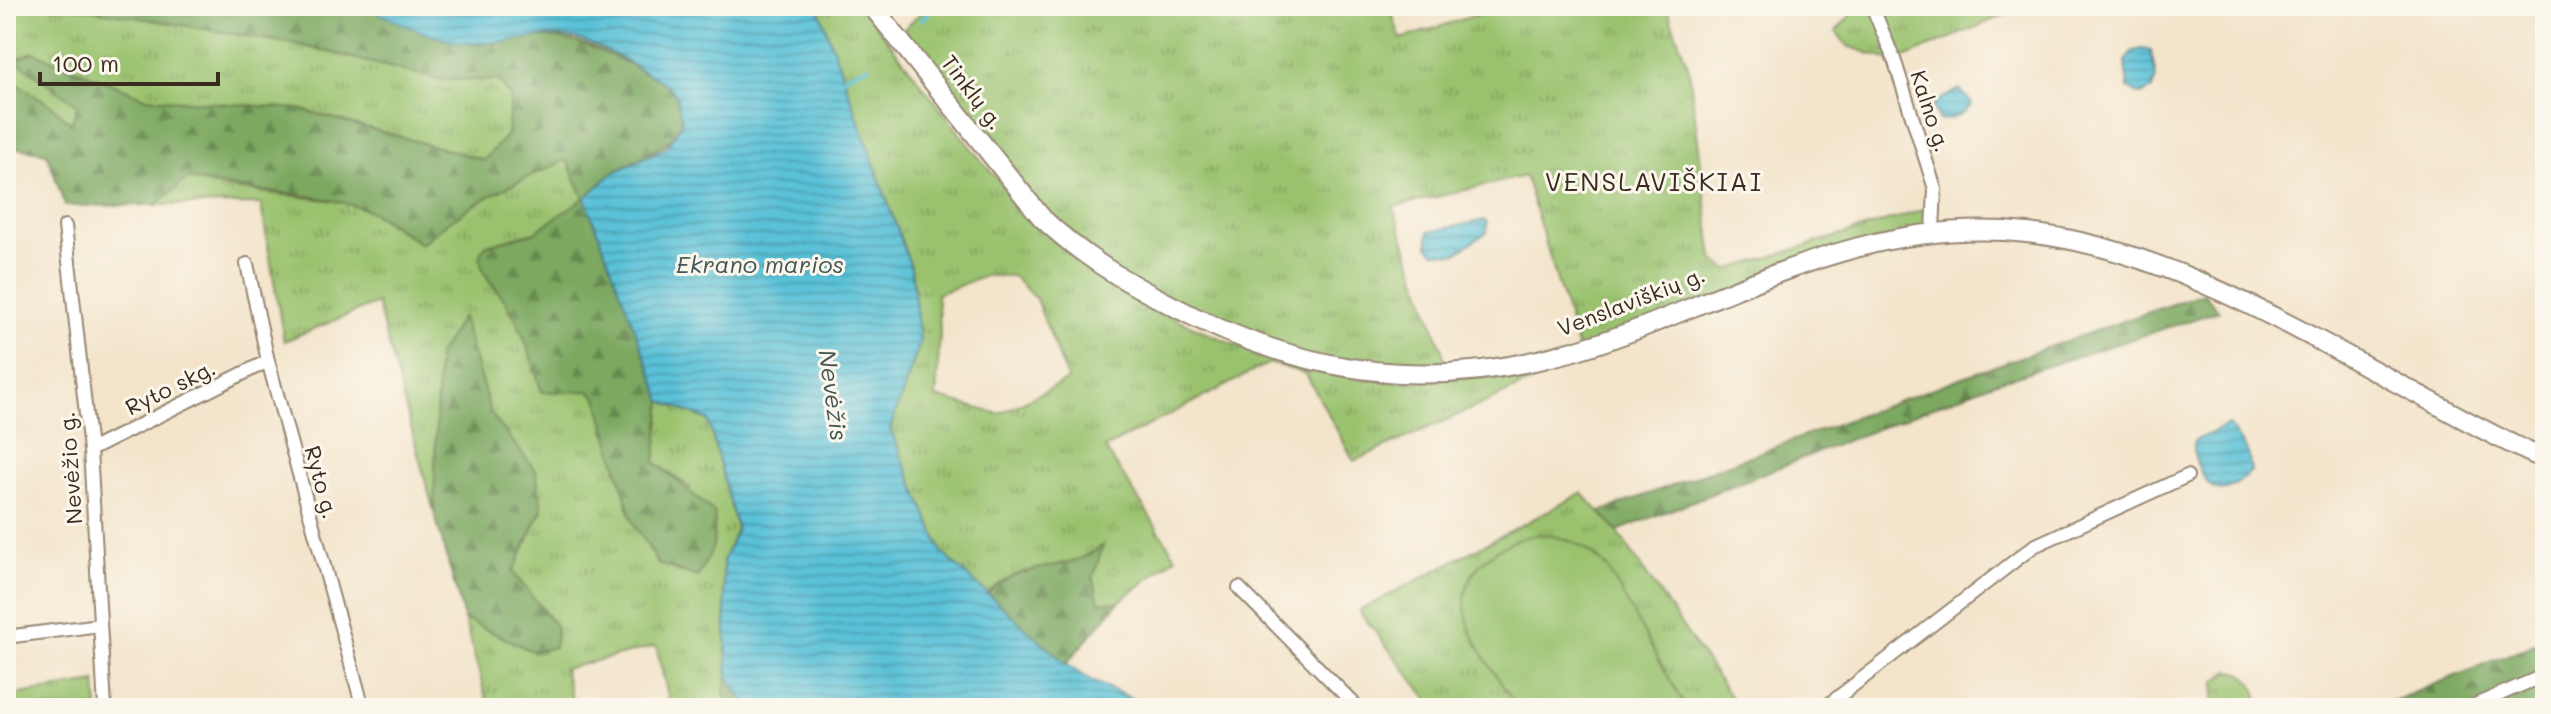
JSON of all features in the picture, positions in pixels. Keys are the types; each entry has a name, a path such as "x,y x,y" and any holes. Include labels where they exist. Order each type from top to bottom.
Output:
{"main road":[{"name":"Tinklų g.","path":"872,6 915,55 1004,171"},
{"name":"Venslaviškių g.","path":"1004,171 1042,218 1106,271 1238,337 1299,358 1387,374 1485,370 1555,356 1629,332 1746,283 1828,255 1933,231 1994,231 2081,241 2121,252 2223,295 2545,459"}],"street":[{"name":"Kalno g.","path":"1872,6 1895,62 1935,189 1933,231"},
{"name":"Nevėžio g.","path":"65,226 90,450 105,708"},
{"name":"Ryto g.","path":"247,264 268,361 363,708"},
{"name":"Ryto skg.","path":"90,450 268,361"},
{"path":"1824,708 2034,546 2187,476"},
{"path":"1239,588 1358,708"},
{"path":"6,637 100,625"},
{"path":"2468,708 2545,675"}],"green space":[{"path":"20,6 82,8 300,45 442,80 499,80 511,98 507,135 485,160 299,109 147,98 33,52 16,59 78,105 71,125 51,105 6,77 6,33 11,32 9,14"},
{"path":"42,6 362,6 518,38 559,38 578,42 613,56 666,84 679,102 683,117 680,130 657,149 613,173 585,198 662,401 655,462 715,513 713,547 698,577 658,564 632,520 597,397 589,391 542,392 518,323 482,266 481,251 487,245 535,232 584,198 567,160 472,206 421,244 362,208 319,198 231,187 188,178 155,205 65,206 47,153 6,146 6,77 51,105 71,124 78,105 15,60 33,52 147,98 299,109 484,160 507,135 511,98 499,80 442,80 300,45 82,8"},
{"path":"818,6 856,6 871,19 989,170 1031,217 1067,250 1110,281 1213,336 1268,357 1323,372 1376,380 1448,379 1610,347 1354,461 1306,374 1269,363 1105,448 1176,557 1119,602 1099,602 1093,578 1102,547 1074,561 1014,576 988,594 943,554 890,429 920,342 911,268","holes":["985,276 1013,276 1036,299 1068,380 999,414 936,397 940,331 937,294"]},
{"path":"927,6 1389,6 1401,39 1504,6 1666,6 1689,69 1713,259 1728,270 1936,206 1933,231 1876,241 1578,349 1525,176 1393,207 1450,374 1299,358 1106,271 1004,171 903,30"},
{"path":"1859,6 2025,6 1895,62 1847,46 1836,31"},
{"path":"567,159 585,198 535,232 487,245 481,252 482,266 518,323 542,391 589,391 597,397 632,520 690,488 654,462 662,401 708,420 737,529 723,561 728,676 724,693 731,708 671,708 656,646 564,669 574,708 489,708 464,619 534,652 554,647 557,628 513,572 542,509 536,471 491,414 462,318 438,355 434,512 377,303 284,341 261,204 155,205 188,178 224,188 336,201 366,209 421,244 472,206"},
{"path":"2204,293 2219,311 1991,384 1617,531 1600,512 1966,376"},
{"path":"462,317 491,414 536,471 542,509 513,572 557,628 554,647 534,652 464,619 434,512 438,355"},
{"path":"1582,493 1617,531 1738,708 1435,708 1359,611"},
{"path":"1539,534 1577,544 1608,569 1686,708 1517,708 1472,632 1465,604 1473,574 1482,562 1508,544"},
{"path":"1103,545 1093,578 1099,602 1119,602 1066,664 988,594 1014,576 1075,560"},
{"path":"2545,640 2545,708 2376,708"},
{"path":"2229,671 2242,674 2251,682 2258,708 2213,708 2215,682"},
{"path":"728,676 748,708 731,708 724,693"},
{"path":"96,682 98,708 6,708 6,696"}],"water":[{"name":"Ekrano marios","path":"362,6 818,6 911,268 920,342 890,429 943,554 1066,664 1094,682 1154,708 748,708 728,676 723,561 737,529 708,420 662,401 585,198 613,173 667,147 682,122 676,95 666,84 583,41 554,36 481,44 452,41"},
{"path":"2133,51 2151,51 2156,77 2152,89 2141,95 2128,88 2125,62"},
{"path":"1960,89 1972,104 1957,116 1939,120 1932,104"},
{"path":"1484,220 1487,222 1487,232 1455,254 1434,252 1428,246 1428,232"},
{"path":"2229,425 2248,453 2251,471 2235,485 2221,490 2214,488 2203,476 2193,444"}],"waterway":[{"path":"922,19 935,6"},
{"path":"843,77 868,66"}],"district":[{"name":"VENSLAVIŠKIAI","path":"1654,181"}],"water label":[{"name":"Nevėžis","path":"834,395"}]}
